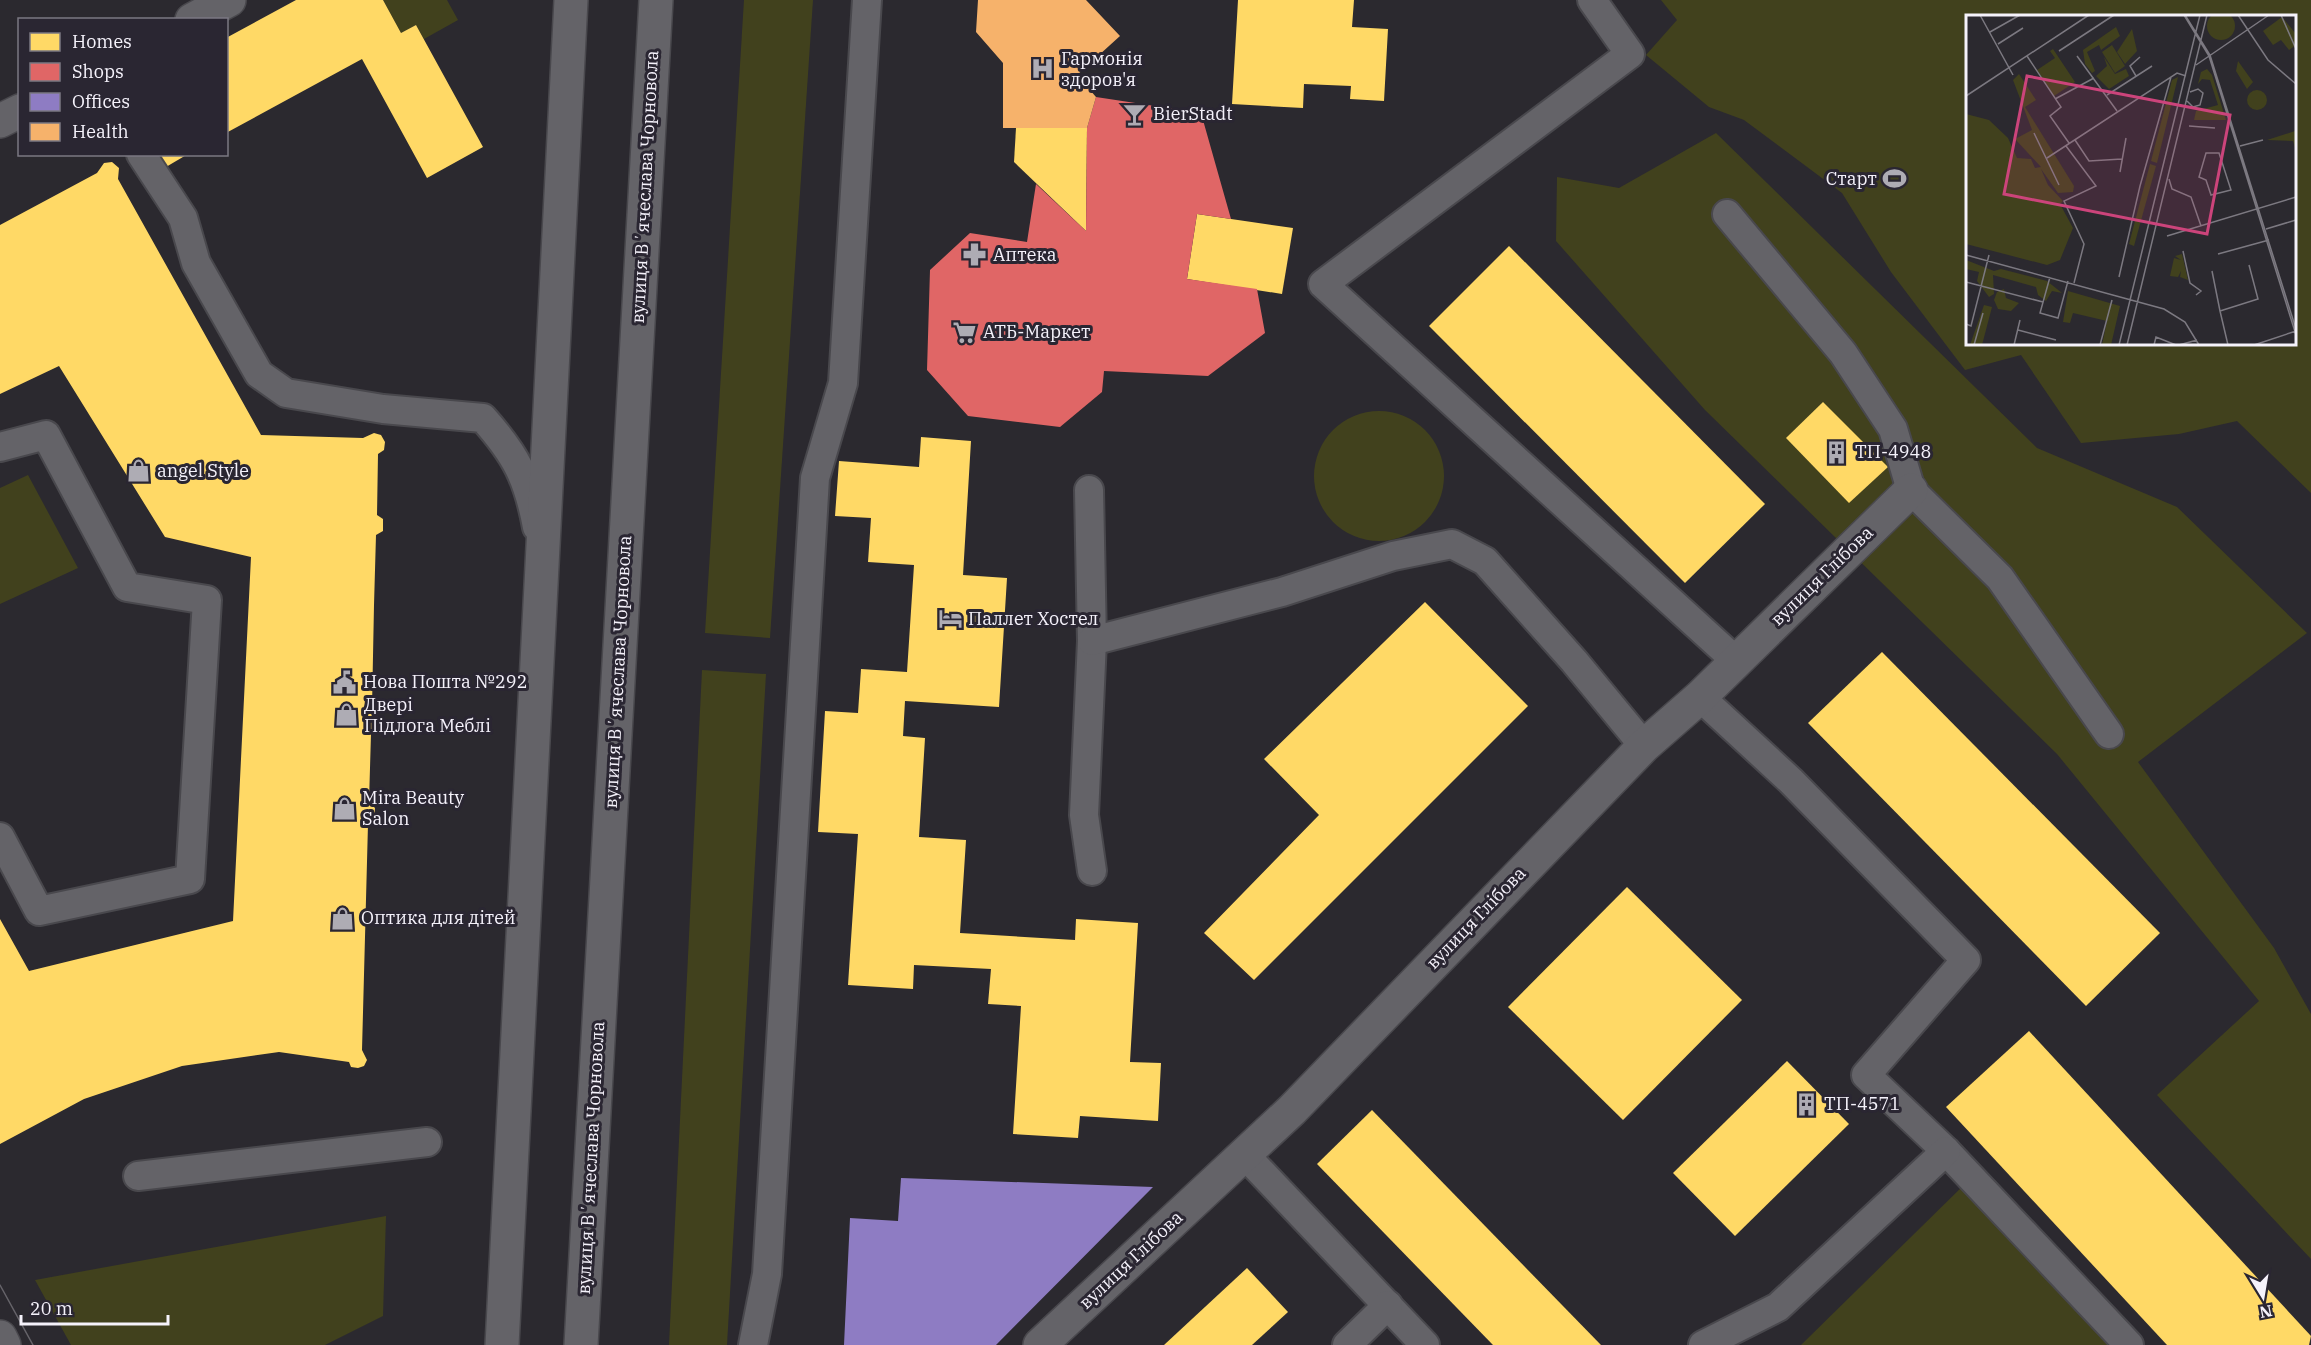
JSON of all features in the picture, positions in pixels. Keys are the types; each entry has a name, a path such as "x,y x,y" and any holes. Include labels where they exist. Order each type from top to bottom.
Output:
{"main road":[{"path":"502,1345 571,0"},
{"name":"вулиця Вʼячеслава Чорновола","path":"581,1345 656,0"},
{"path":"0,121 18,112"},
{"name":"вулиця Глібова","path":"1040,1345 1292,1110 1644,746 1700,697 1735,660 1911,490"},
{"path":"0,1337 4,1345"}],"lane":[{"path":"753,1345 767,1274 815,478 843,383 867,0"},
{"path":"1592,0 1630,54 1323,284 1735,660"},
{"path":"142,156 183,218 196,262 259,374 286,393 383,409 483,418 511,450 531,494 542,556"},
{"path":"1727,214 1855,372 1893,429 1911,490 2000,578 2109,734"},
{"path":"0,447 46,435 127,587 207,600 190,879 39,911 8,873 0,837"},
{"path":"1089,490 1092,641 1084,815 1092,871"},
{"path":"1092,641 1282,592 1394,556 1452,544 1485,561 1574,661 1644,746"},
{"path":"1700,697 1791,781 1966,960 1866,1075 1946,1151 2129,1345"},
{"path":"138,1176 427,1142"},
{"path":"1703,1345 1778,1307 1946,1151"},
{"path":"1245,1155 1425,1345"},
{"path":"1347,1345 1388,1305"}],"shaded area":[{"path":"383,0 447,0 458,20 424,39 416,25 401,33"},
{"path":"744,0 813,0 770,638 705,633"},
{"name":"Старт","path":"1661,0 2311,0 2311,493 2237,421 2179,434 2081,443 2021,355 1965,370 1891,272 1842,193 1744,120 1709,107 1646,55 1677,20"},
{"path":"1716,133 2037,448 2177,507 2307,633 2138,762 2274,948 2311,1014 2311,1259 2157,1095 2259,1001 2057,754 1705,410 1556,241 1557,177 1619,188"},
{"path":"1379,411 1404,416 1425,430 1439,451 1444,476 1439,501 1425,522 1404,536 1379,541 1354,536 1333,522 1319,501 1314,476 1319,451 1333,430 1354,416"},
{"path":"28,475 78,568 0,604 0,488"},
{"path":"702,670 766,674 727,1345 669,1345"},
{"path":"1968,1181 2129,1345 1801,1345"},
{"path":"386,1216 383,1316 325,1345 71,1345 35,1280"}],"building: Homes":[{"path":"296,0 383,0 401,33 416,25 483,147 427,178 362,59 228,132 228,37"},
{"path":"1238,0 1354,0 1352,27 1388,29 1384,101 1350,99 1351,86 1304,84 1303,108 1232,104"},
{"path":"1016,128 1087,128 1086,231 1014,162"},
{"path":"160,156 185,156 166,167"},
{"path":"112,162 119,168 118,179 261,435 363,438 374,433 381,435 385,442 384,450 378,454 377,515 383,519 383,531 376,535 372,707 378,714 378,728 371,734 369,802 375,808 374,819 368,824 362,1050 367,1060 364,1066 358,1068 351,1067 349,1062 279,1052 182,1066 84,1099 0,1144 0,919 29,971 233,921 251,557 165,537 59,366 0,394 0,225 97,173 104,163"},
{"path":"1197,214 1293,228 1282,294 1187,279"},
{"path":"1509,246 1765,504 1685,583 1429,326"},
{"name":"ТП-4948","path":"1823,402 1888,467 1849,503 1786,438"},
{"path":"921,437 971,441 963,575 1007,578 999,707 905,701 903,736 925,738 919,837 966,840 960,933 1075,940 1076,919 1138,923 1130,1062 1161,1063 1158,1121 1080,1116 1078,1138 1013,1134 1021,1006 988,1004 991,969 914,965 913,989 848,985 858,834 818,832 825,711 858,713 861,669 907,672 914,565 868,562 871,518 835,516 839,461 919,467"},
{"path":"1425,602 1528,706 1254,980 1204,933 1319,815 1264,759"},
{"path":"1882,652 2160,933 2086,1006 1808,723"},
{"path":"1627,887 1742,1000 1623,1120 1508,1007"},
{"path":"2029,1031 2311,1336 2309,1345 2167,1345 1946,1107"},
{"path":"1787,1061 1849,1124 1735,1236 1673,1173"},
{"path":"1372,1110 1601,1345 1493,1345 1317,1164"},
{"path":"1247,1268 1288,1312 1252,1345 1164,1345"}],"building: Shops":[{"path":"1096,97 1201,113 1231,219 1197,214 1187,279 1257,289 1265,333 1208,376 1104,371 1102,392 1060,427 968,416 927,370 930,270 970,233 1027,242 1036,184 1086,231 1087,128"}],"building: Offices":[{"path":"901,1178 1153,1187 996,1345 844,1345 850,1218 898,1221"}],"building: Health":[{"name":"Гармонія здоров'я","path":"978,0 1086,0 1120,36 1077,75 1096,97 1087,128 1003,128 1003,63 976,32"}],"tram line":[{"path":"0,1285 33,1345"}],"place":[{"name":"Гармонія здоров'я","path":"1043,69"},
{"name":"BierStadt","path":"1135,114"},
{"name":"Старт","path":"1895,179"},
{"name":"Аптека","path":"975,255"},
{"name":"АТБ-Маркет","path":"965,332"},
{"name":"ТП-4948","path":"1837,452"},
{"name":"angel Style","path":"139,471"},
{"name":"Паллет Хостел","path":"950,619"},
{"name":"Нова Пошта №292","path":"345,682"},
{"name":"Двері Підлога Меблі","path":"346,715"},
{"name":"Mira Beauty Salon","path":"344,808"},
{"name":"Оптика для дітей","path":"343,918"},
{"name":"ТП-4571","path":"1806,1104"}]}
